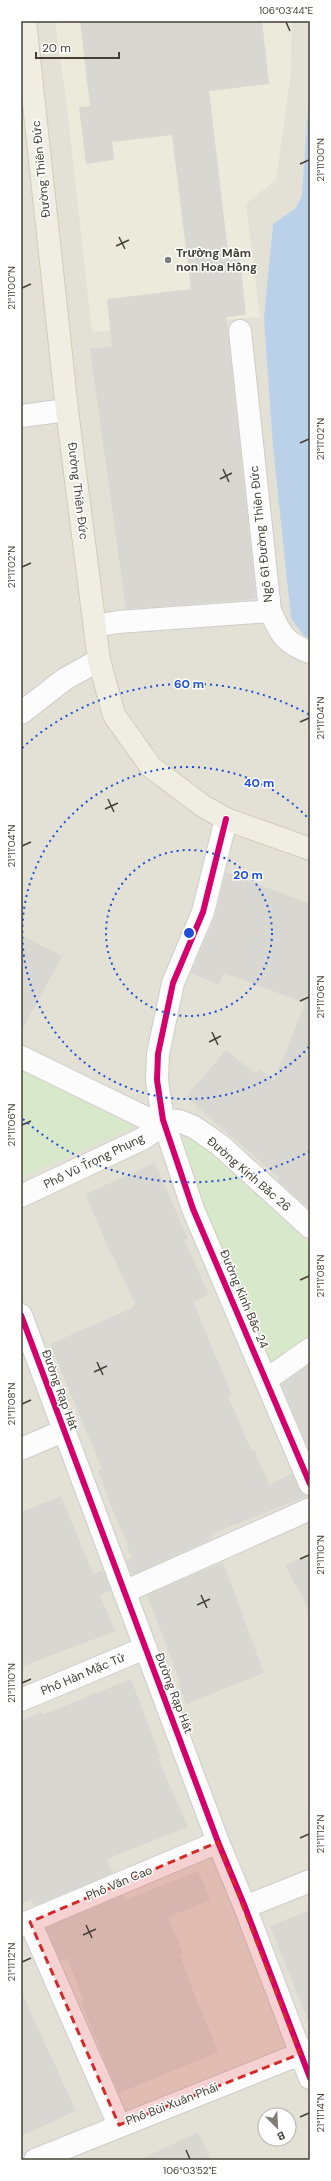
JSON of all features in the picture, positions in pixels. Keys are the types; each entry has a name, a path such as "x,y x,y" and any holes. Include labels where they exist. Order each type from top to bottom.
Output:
{"main road":[{"name":"Đường Thiên Đức","path":"25,21 26,66 67,410 99,660 114,715 142,756 162,777 226,819 310,849"}],"street":[{"name":"Ngõ 61 Đường Thiên Đức","path":"95,626 118,622 270,611 240,331"},
{"path":"21,416 67,410"},
{"path":"270,611 282,637 302,650 310,652"},
{"path":"21,713 65,679 99,660"},
{"name":"Đường Kinh Bắc 24","path":"226,819 203,912 173,983 158,1054 157,1080 163,1120 193,1209 310,1484"},
{"name":"Đường Kinh Bắc 26","path":"21,1057 146,1118 179,1121 194,1127 220,1145 310,1227"},
{"name":"Phố Vũ Trọng Phụng","path":"21,1196 142,1139 154,1131 163,1120"},
{"name":"Đường Rạp Hát","path":"21,1315 63,1431 218,1842 305,2052 310,2078"},
{"path":"266,1380 310,1349"},
{"path":"21,1449 63,1431"},
{"path":"124,1592 310,1509"},
{"name":"Phố Hàn Mặc Tử","path":"21,1700 145,1648"},
{"name":"Phố Văn Cao","path":"26,1923 218,1842"},
{"path":"245,1907 310,1881"},
{"path":"26,1923 119,2125"},
{"name":"Phố Bùi Xuân Phái","path":"35,2160 119,2125 305,2052"}],"highlighted area":[{"path":"218,1842 300,2054 119,2125 30,1922"}],"shaded area":[{"path":"21,21 310,21 310,2160 21,2160"},
{"name":"Trường Mầm non Hoa Hồng","path":"55,21 292,21 291,73 276,180 246,204 260,317 92,332 67,107"}],"green space":[{"path":"21,1069 134,1127 21,1178"},
{"path":"192,1135 206,1142 310,1245 310,1338 272,1363 265,1363 179,1158 180,1143"}],"water":[{"path":"309,21 310,638 304,636 291,618 273,446 264,319 273,224 296,208 302,195 308,109"}],"building":[{"path":"80,21 262,21 269,84 209,91 229,260 240,259 246,315 227,317 256,599 126,609 90,349 112,346 107,299 191,289 172,135 112,142 114,160 86,164 79,107 90,106"},
{"path":"226,872 310,904 310,1210 277,1180 279,1178 186,1097 226,1050 256,1074 260,1069 274,1081 305,1003 224,973 219,985 191,973 215,917"},
{"path":"21,935 62,956 21,1032"},
{"path":"155,1163 188,1239 185,1241 208,1292 208,1295 193,1302 232,1395 228,1396 251,1450 254,1449 269,1485 292,1473 299,1489 307,1496 212,1534 213,1538 132,1575 126,1560 132,1558 98,1470 102,1469 50,1344 134,1307 133,1305 135,1304 110,1252 86,1196 89,1195 88,1193"},
{"path":"310,1364 310,1452 281,1385"},
{"path":"61,1496 93,1574 103,1570 111,1591 100,1595 115,1631 21,1667 21,1512"},
{"path":"310,1554 310,1612 285,1565"},
{"path":"223,1562 264,1673 186,1704 178,1683 180,1682 147,1595"},
{"path":"131,1679 161,1758 158,1759 188,1827 107,1859 113,1873 34,1906 31,1899 21,1904 21,1721 41,1712 42,1715"},
{"path":"198,1871 210,1900 168,1917 183,1953 180,1955 192,1988 218,2052 119,2093 81,2003 84,2001 67,1958 61,1961 46,1928 123,1895 126,1900"},
{"path":"310,1910 310,2023 309,2023 270,1926"},
{"path":"21,1991 76,2111 21,2136"},
{"path":"198,2132 211,2160 139,2160"}],"cycle path":[{"path":"226,819 203,912 173,983 158,1054 157,1080 163,1120 193,1209 310,1484"},
{"path":"21,1315 218,1842 245,1907 310,2078"}],"place":[{"name":"Trường Mầm non Hoa Hồng","path":"168,260"}]}
